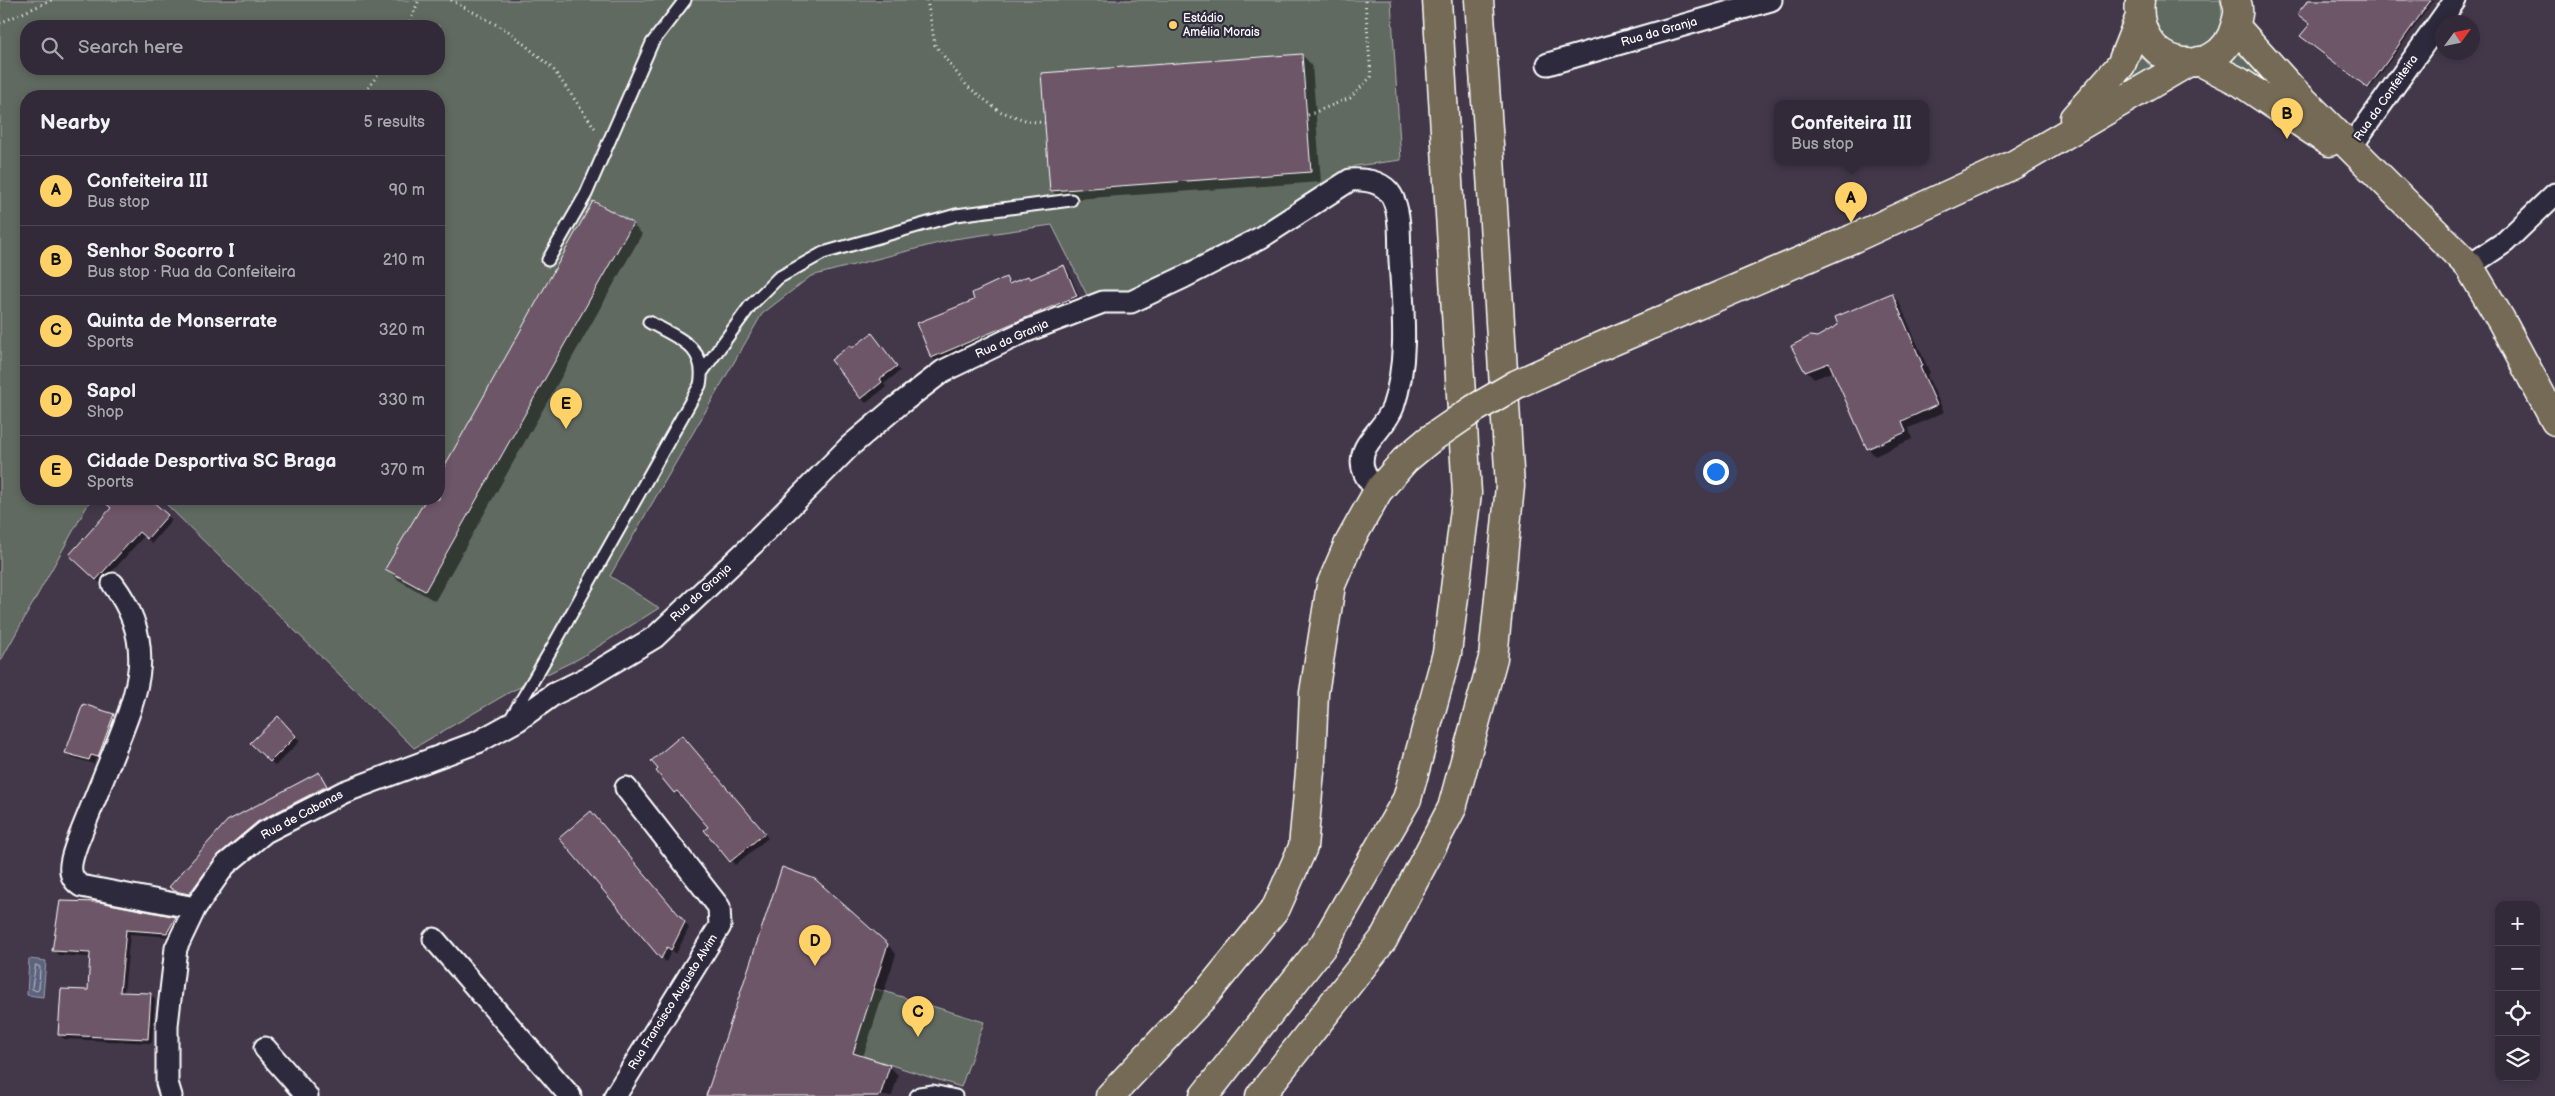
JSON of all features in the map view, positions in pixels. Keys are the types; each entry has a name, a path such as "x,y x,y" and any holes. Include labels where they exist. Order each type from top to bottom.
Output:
{"main road":[{"path":"1204,1096 1324,944 1407,799 1446,653 1467,493 1436,0"},
{"path":"1260,1096 1384,940 1452,808 1493,658 1510,486 1479,0"},
{"path":"1490,158 1498,120 1491,0"},
{"path":"2140,5 2142,32 2151,46 2164,56 2179,62 2210,58 2223,48 2233,35 2238,9"},
{"path":"2046,145 2087,106 2121,65 2140,5"},
{"path":"2238,9 2284,80 2469,266 2502,320 2555,421"},
{"path":"2194,61 2240,82 2344,152 2404,202"},
{"path":"1110,1096 1206,994 1276,908 1303,846 1311,761 1314,693 1330,585 1349,543 1378,491 1405,460 1429,440 1474,409 1518,384 1861,234 2015,164 2194,61"}],"street":[{"name":"Rua da Granja","path":"1548,64 1771,0"},
{"name":"Rua da Confeiteira","path":"2351,147 2455,0"},
{"name":"Rua da Granja","path":"419,763 478,742 505,728 554,694 600,671 655,637 754,544 850,446 943,371 1024,332 1104,302 1131,302 1260,238 1350,180 1365,179 1380,184 1394,199 1399,226 1403,363 1393,409 1383,426 1364,450 1362,464 1366,479 1378,491"},
{"path":"2469,266 2505,242 2555,194"},
{"path":"113,584 133,616 139,640 141,668 135,701 72,858 70,874 74,882 81,886 195,908"},
{"name":"Rua de Cabanas","path":"170,1096 166,1083 167,1025 176,948 195,908 225,865 265,832 344,792 419,763"},
{"name":"Rua Francisco Augusto Alvim","path":"615,1096 720,926 719,907 626,788"},
{"path":"434,939 570,1096"},
{"path":"265,1048 307,1096"}],"lane":[{"path":"548,260 586,194 652,43 685,0"},
{"path":"505,728 695,396 702,372 750,306 778,278 823,253 956,215 1071,200"},
{"path":"649,322 692,346 702,372"},
{"path":"916,1096 919,1093 933,1091 956,1096"}],"path":[{"path":"0,23 52,0"},
{"path":"411,20 419,0"},
{"path":"451,0 510,32 554,70 607,146"},
{"path":"927,0 935,45 967,86 999,111 1028,121 1047,123"},
{"path":"1308,115 1350,98 1371,77 1365,0"},
{"path":"366,90 378,75"}],"green space":[{"path":"0,0 1391,0 1401,160 1355,166 1282,218 1130,296 1090,301 1052,225 954,239 811,276 762,314 610,576 659,608 580,658 510,692 414,748 167,505 445,505 445,90 20,90 20,505 88,505 0,662"},
{"path":"2152,0 2220,0 2222,18 2220,30 2214,41 2207,47 2186,53 2155,36"},
{"path":"2242,48 2251,65 2288,98 2224,68"},
{"path":"2142,57 2152,68 2109,96"},
{"path":"873,988 984,1022 961,1087 853,1053"}],"water":[{"path":"29,959 46,961 43,997 27,995"}],"building":[{"path":"2308,0 2431,0 2368,88 2300,36 2310,24 2297,14"},
{"path":"1302,54 1311,172 1050,191 1041,73"},
{"path":"593,201 633,223 425,591 385,569 422,505 445,505 445,465"},
{"path":"1064,265 1077,296 931,358 917,323 974,300 972,293 1006,277 1009,284 1028,276 1030,279"},
{"path":"1892,293 1923,366 1920,367 1937,405 1902,421 1906,432 1867,449 1829,363 1805,372 1791,346 1810,336 1817,337 1838,325 1835,317"},
{"path":"872,333 897,366 880,379 882,382 861,399 831,360 850,345 852,348"},
{"path":"108,505 157,505 168,515 147,539 139,532 96,580 69,555 111,508"},
{"path":"83,704 114,714 98,757 91,755 89,760 65,753"},
{"path":"278,716 296,736 270,762 250,743"},
{"path":"682,735 765,833 730,862 704,830 708,827 677,791 674,793 656,771 658,769 651,761"},
{"path":"319,772 327,786 257,822 217,856 189,894 175,891 169,887 227,821"},
{"path":"591,811 685,922 671,950 667,947 661,959 559,838"},
{"path":"782,867 815,879 888,944 853,1053 890,1065 880,1096 706,1096"},
{"path":"60,901 99,902 176,917 167,933 126,930 120,992 151,993 148,1039 58,1035 61,989 88,990 90,953 52,951"}],"place":[{"name":"Estádio Amélia Morais","path":"1173,25"},
{"name":"Senhor Socorro I","path":"2287,139"},
{"name":"Confeiteira III","path":"1851,223"},
{"name":"Cidade Desportiva SC Braga","path":"566,429"},
{"name":"Sapol","path":"815,966"},
{"name":"Quinta de Monserrate","path":"918,1037"}]}
